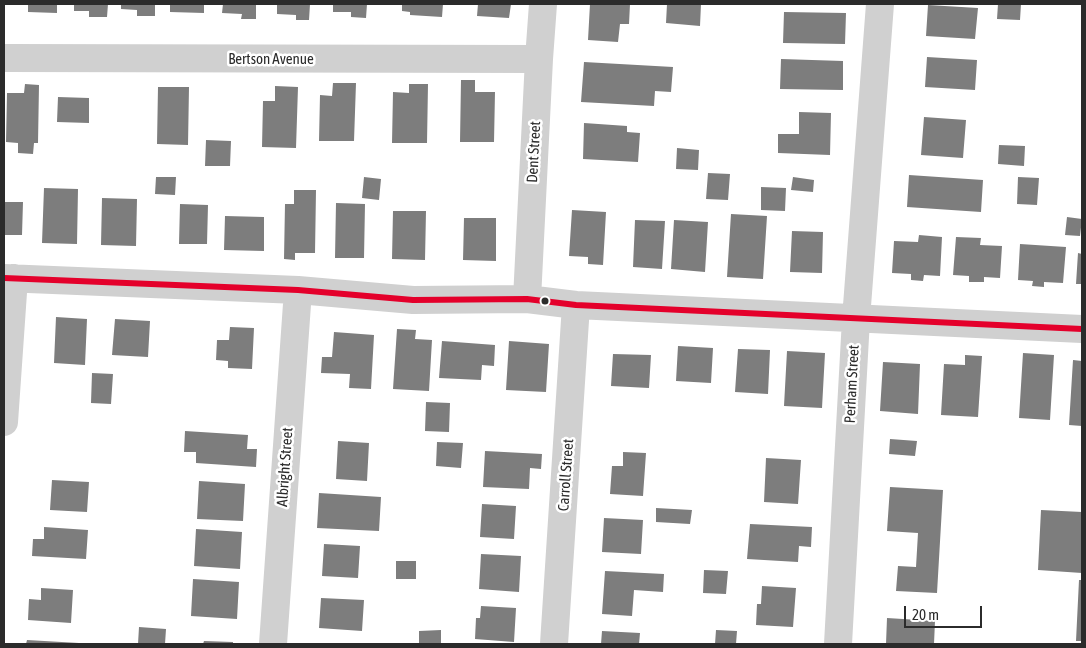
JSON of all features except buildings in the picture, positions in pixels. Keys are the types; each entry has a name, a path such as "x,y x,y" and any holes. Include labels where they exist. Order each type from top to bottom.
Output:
{"street":[{"name":"Dent Street","path":"527,299 543,4"},
{"name":"Perham Street","path":"838,644 856,319 880,4"},
{"name":"Bertson Avenue","path":"4,58 539,59"},
{"path":"4,422 9,278 298,290 413,300 527,299 576,305 1082,329"},
{"name":"Albright Street","path":"273,644 298,290"},
{"name":"Carroll Street","path":"554,644 576,305"}],"transit line":[{"path":"4,278 298,290 413,300 527,299 576,305 1082,329"}]}
